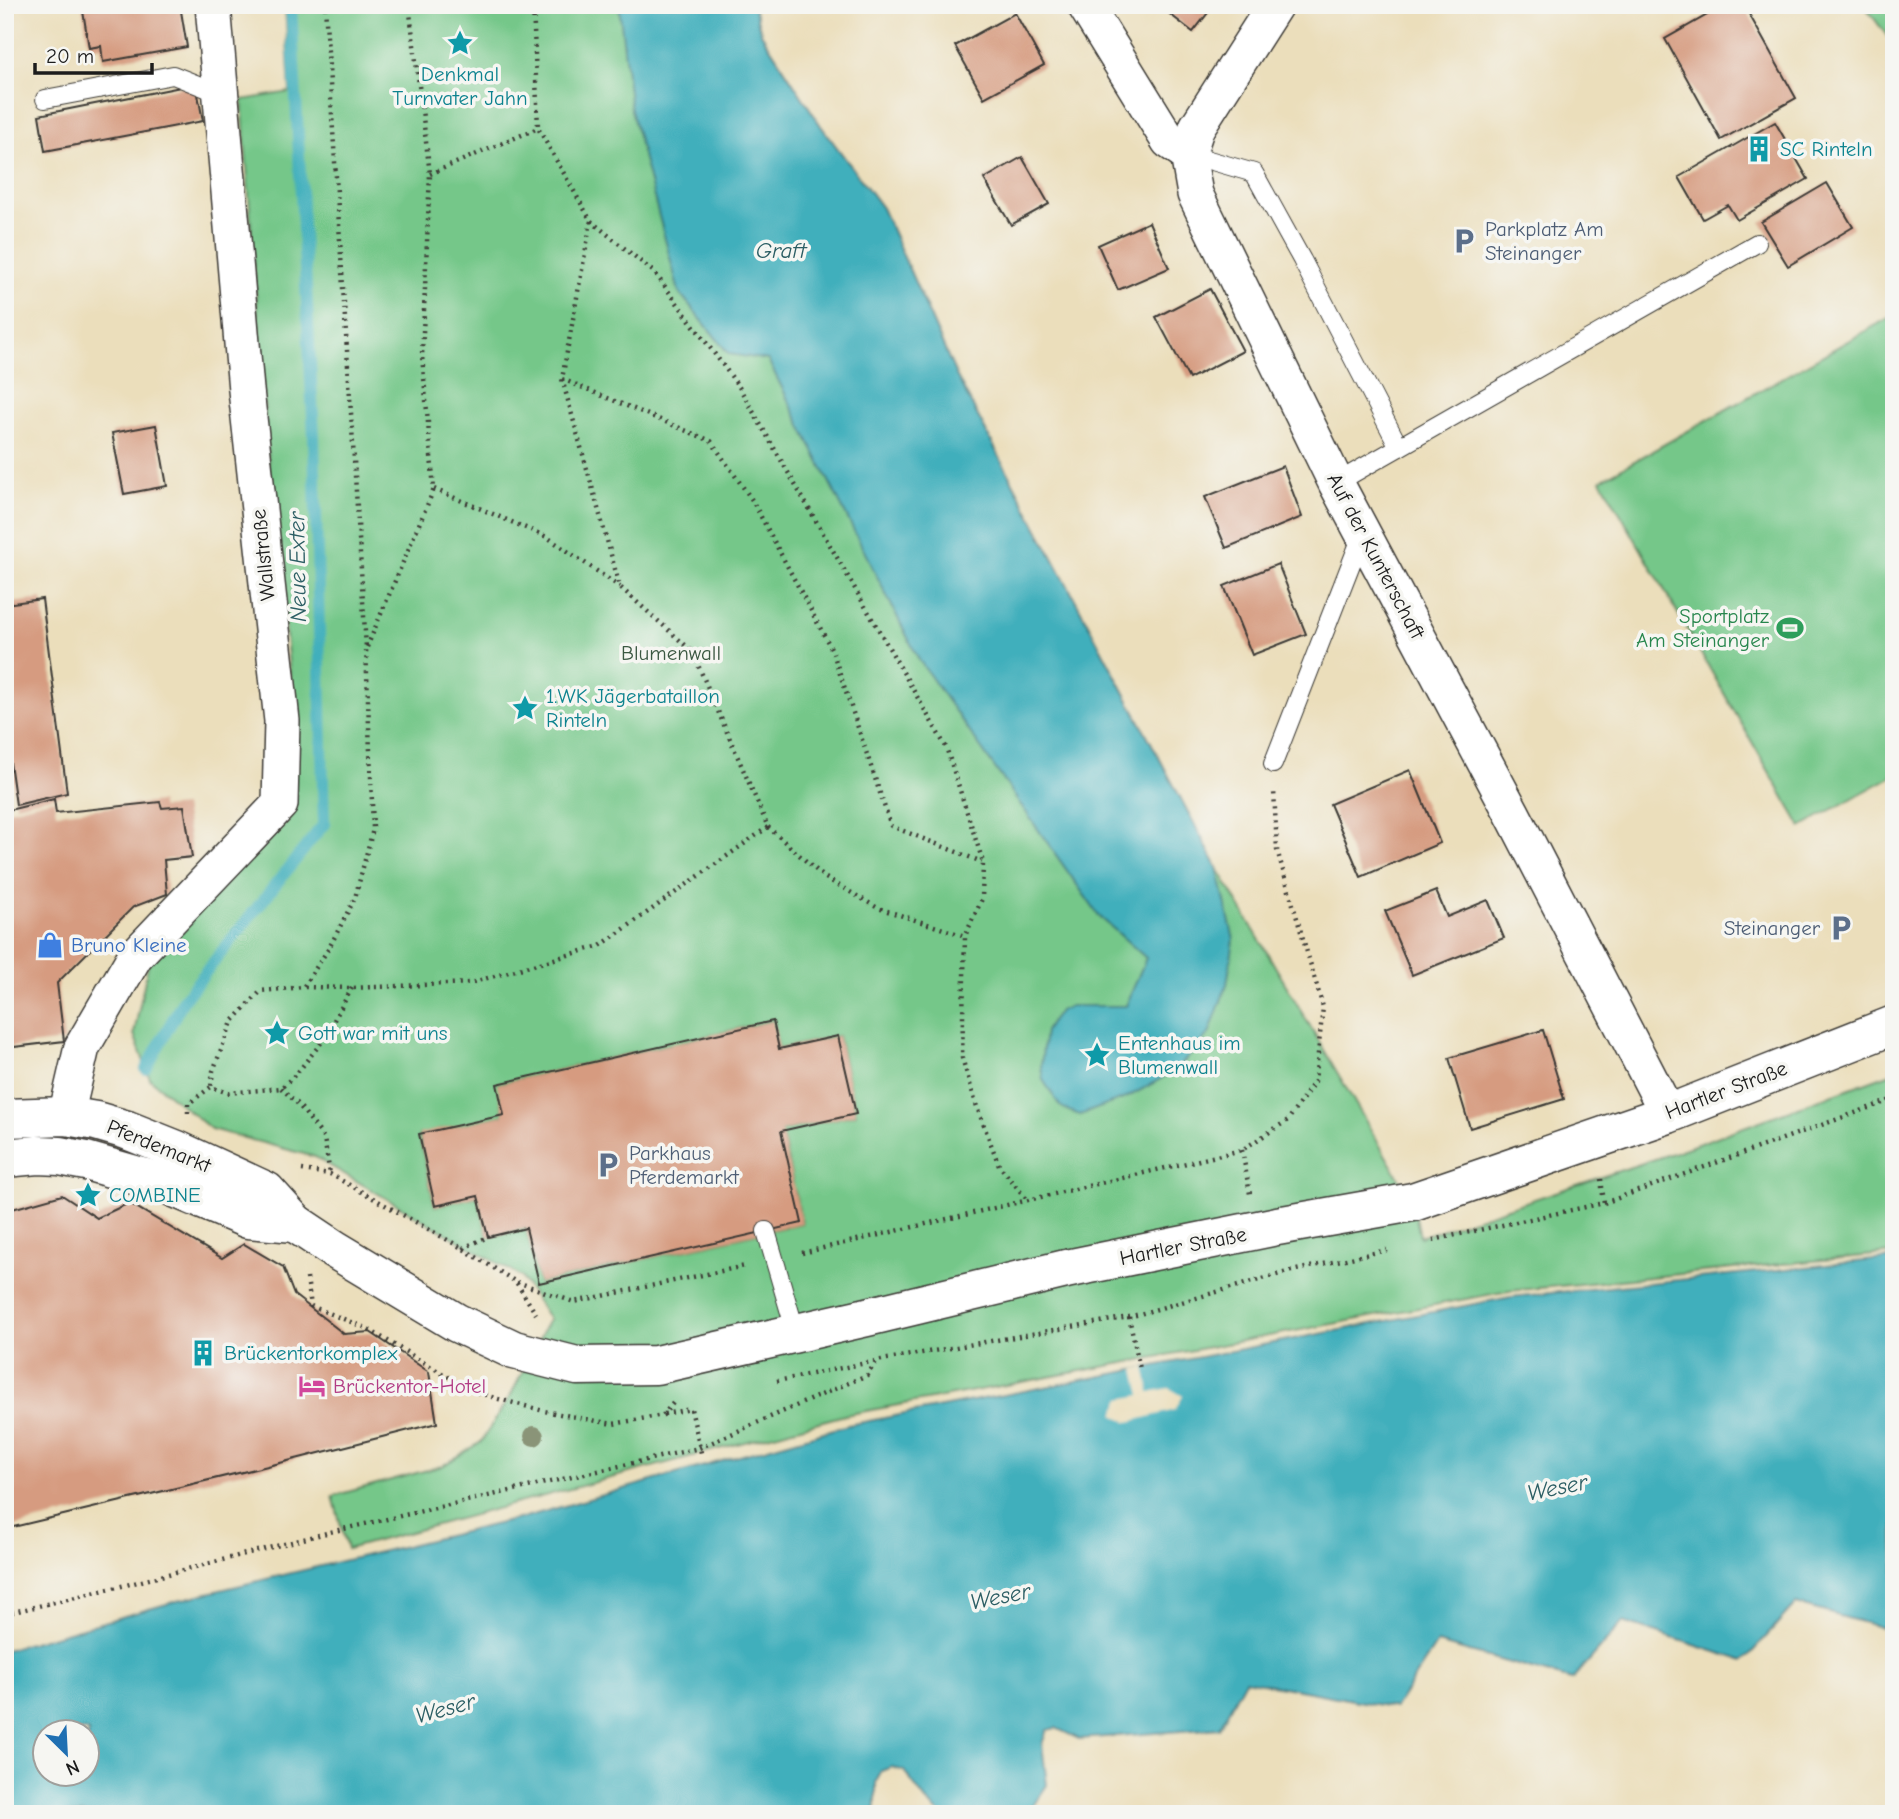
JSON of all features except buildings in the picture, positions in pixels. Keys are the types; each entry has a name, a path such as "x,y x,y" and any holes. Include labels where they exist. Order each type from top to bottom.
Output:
{"main road":[{"name":"Hartler Straße","path":"457,1323 514,1350 577,1366 656,1365 1066,1269 1277,1226 1413,1202 1668,1114 1894,1025"},
{"name":"Pferdemarkt","path":"5,1118 66,1116 96,1121 177,1150 266,1191 295,1223 457,1323"},
{"name":"Pferdemarkt","path":"5,1158 37,1155 86,1161 163,1183 248,1219 295,1223"}],"street":[{"name":"Wallstraße","path":"66,1116 82,1047 135,956 280,804 282,721 246,390 213,5"},
{"path":"1085,5 1169,141 1188,153 1197,127 1275,5"},
{"name":"Auf der Kunterschaft","path":"1188,153 1195,194 1336,482 1668,1114"}],"lane":[{"path":"45,99 173,75 221,94"},
{"path":"1188,153 1254,173 1399,447"},
{"path":"1336,482 1757,243"},
{"path":"1273,764 1363,532"},
{"path":"766,1231 796,1333"}],"path":[{"path":"303,987 329,948 355,898 373,829 366,648 325,5"},
{"path":"366,648 434,489 422,356 430,174 408,5"},
{"path":"533,5 538,128 592,221 655,272 738,387 946,747 983,862 982,899 965,936 962,1058 999,1165 1028,1201"},
{"path":"430,174 538,128"},
{"path":"592,221 562,379 620,587"},
{"path":"562,379 711,441 752,500 832,650 891,827 983,862"},
{"path":"434,489 547,537 620,587 692,651 768,827 824,877 877,908 965,936"},
{"path":"516,1282 574,1303 776,1259 1242,1150 1288,1120 1315,1081 1323,1007 1277,850 1273,764"},
{"path":"188,1104 211,1087 213,1071 232,1021 261,991 303,987 352,988 470,983 600,946 768,827"},
{"path":"211,1087 228,1093 282,1088 321,1043 352,988"},
{"path":"282,1088 324,1138 330,1174"},
{"path":"1432,1240 1604,1203 1894,1099"},
{"path":"1242,1150 1252,1205"},
{"path":"462,1248 488,1237"},
{"path":"876,1361 1129,1317 1287,1272 1393,1249"},
{"path":"5,1614 343,1528 699,1448 867,1375 876,1361 867,1317"},
{"path":"1129,1317 1140,1368"},
{"path":"663,1415 691,1409 702,1457"}],"green space":[{"name":"Blumenwall","path":"285,5 753,5 761,33 821,126 882,208 956,375 1217,867 1413,1202 1420,1237 1670,1154 1894,1072 1894,1253 1509,1291 845,1415 347,1549 333,1496 442,1466 481,1442 512,1393 549,1319 521,1277 315,1157 211,1129 150,1079 134,1034 151,950 288,821 297,745 268,459 242,100 290,92","holes":["772,1021 779,1049 838,1036 856,1114 781,1131 802,1223 539,1283 526,1228 488,1237 478,1196 435,1206 419,1135 504,1115 498,1084"]},
{"path":"1864,5 1894,5 1894,45"},
{"name":"Sportplatz Am Steinanger","path":"1894,315 1894,775 1801,827 1601,480"}],"water":[{"name":"Graft","path":"619,5 753,5 761,33 821,126 882,208 956,375 1217,867 1234,940 1227,984 1209,1034 1181,1065 1128,1097 1080,1115 1060,1106 1043,1080 1041,1066 1045,1031 1059,1011 1071,1006 1126,1006 1146,958 1099,916 919,660 768,360 729,354 679,292 631,110"},
{"name":"Weser","path":"1894,1258 1894,1631 1796,1604 1744,1661 1623,1622 1572,1680 1437,1643 1395,1708 1245,1680 1219,1728 1079,1739 1056,1728 1047,1730 1042,1744 1047,1785 1025,1814 940,1814 926,1801 904,1771 892,1767 881,1771 876,1783 876,1806 873,1814 5,1814 5,1650 191,1597 522,1518 848,1425 1511,1297"}],"pier":[{"path":"1145,1367 1150,1392 1169,1388 1183,1396 1175,1410 1129,1422 1114,1415 1121,1399 1141,1395 1135,1369"}],"waterway":[{"name":"Neue Exter","path":"146,1069 184,999 324,824 314,436 291,5"}],"place":[{"name":"Denkmal Turnvater Jahn","path":"460,43"},
{"name":"SC Rinteln","path":"1759,149"},
{"name":"Parkplatz Am Steinanger","path":"1464,241"},
{"name":"Sportplatz Am Steinanger","path":"1790,628"},
{"name":"1.WK Jägerbataillon Rinteln","path":"525,708"},
{"name":"Steinanger","path":"1841,928"},
{"name":"Bruno Kleine","path":"50,945"},
{"name":"Gott war mit uns","path":"277,1033"},
{"name":"Entenhaus im Blumenwall","path":"1097,1055"},
{"name":"Parkhaus Pferdemarkt","path":"608,1165"},
{"name":"COMBINE","path":"88,1195"},
{"name":"Brückentorkomplex","path":"203,1353"},
{"name":"Brückentor-Hotel","path":"312,1386"}]}
